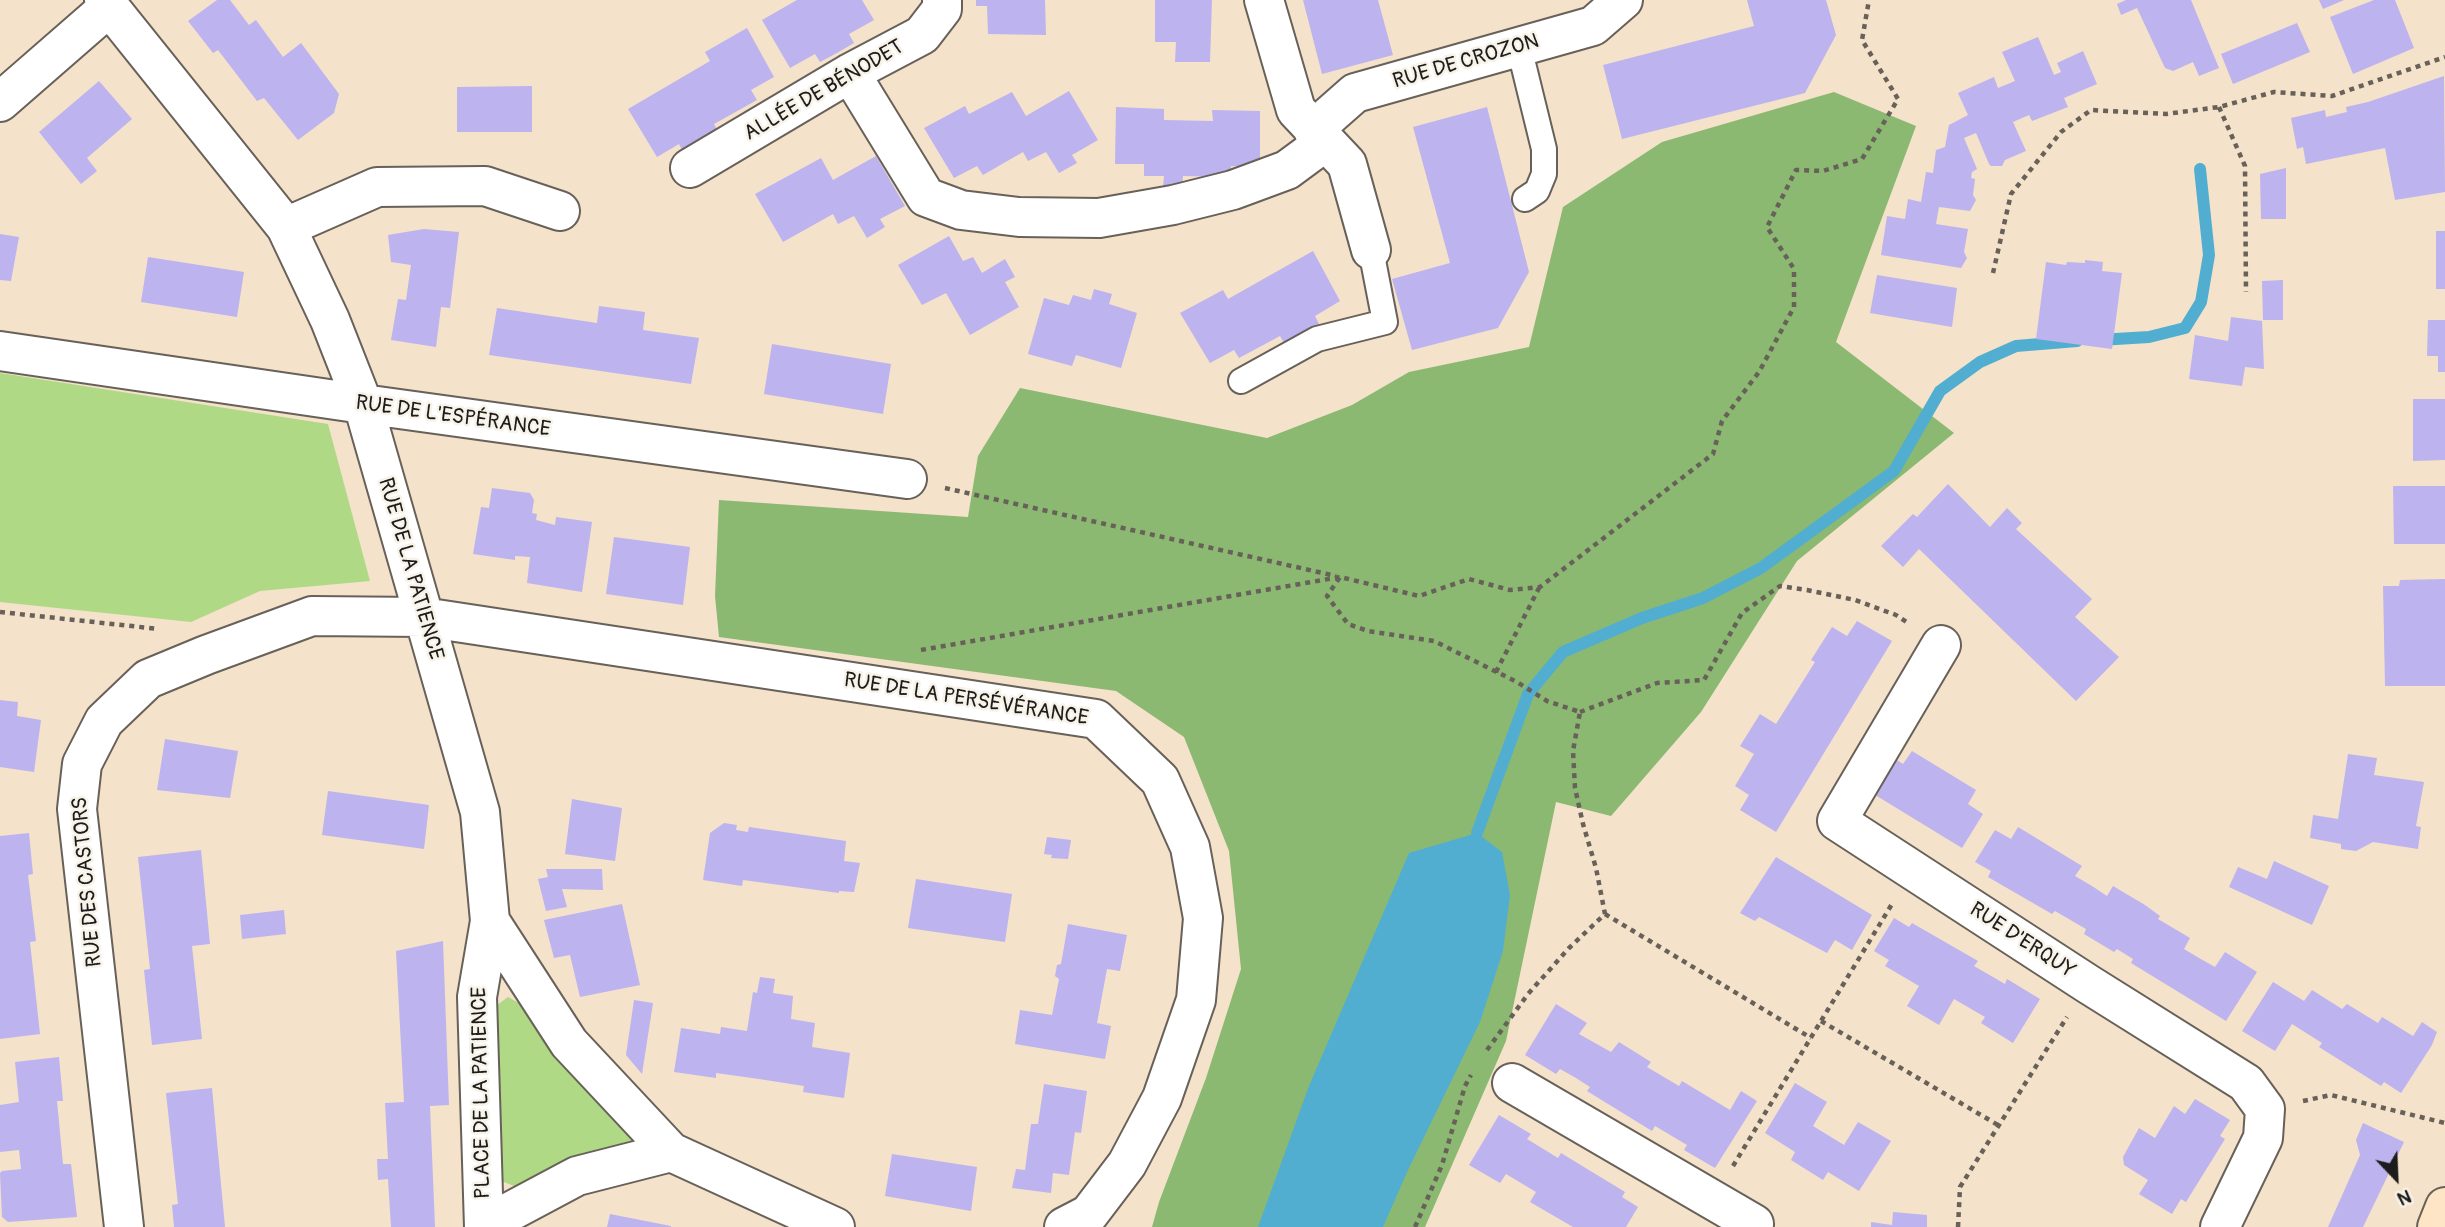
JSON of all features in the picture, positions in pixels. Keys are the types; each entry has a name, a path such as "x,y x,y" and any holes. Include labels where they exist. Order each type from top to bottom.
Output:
{"street":[{"name":"ALLÉE DE BÉNODET","path":"690,168 850,73 922,35 942,9 942,0"},
{"path":"1264,0 1296,110 1347,164 1371,250"},
{"name":"RUE DE CROZON","path":"850,73 926,197 961,210 1019,217 1099,218 1173,205 1233,190 1287,170 1355,93 1593,26 1623,0"},
{"path":"0,102 106,3"},
{"name":"RUE DE LA PATIENCE","path":"106,3 286,227 330,320 363,404 480,812 490,921 569,1043 671,1152"},
{"path":"286,227 377,187 485,186 560,211"},
{"name":"RUE DE L'ESPÉRANCE","path":"0,351 906,479"},
{"name":"RUE DES CASTORS","path":"124,1227 77,809 82,764 104,721 148,680 206,654 312,616 423,617"},
{"name":"RUE DE LA PERSÉVÉRANCE","path":"423,617 1096,719 1160,780 1189,847 1203,918 1196,1000 1162,1098 1127,1164 1097,1204 1089,1214 1064,1227"},
{"name":"RUE D'ERQUY","path":"1941,645 1837,821 2246,1083 2265,1109"},
{"name":"PLACE DE LA PATIENCE","path":"484,1226 477,997 490,921"},
{"path":"1512,1083 1754,1224 1754,1227"},
{"path":"2220,1227 2263,1138 2265,1109"},
{"path":"484,1226 577,1176 671,1152 835,1227"},
{"path":"2437,1227 2445,1206"}],"lane":[{"path":"1519,47 1544,149 1544,174 1537,191 1525,199"},
{"path":"1241,381 1317,338 1385,322 1371,250"}],"path":[{"path":"1496,672 1540,587 1713,454 1722,421 1759,372 1794,307 1794,269 1767,227 1796,170 1823,171 1862,159 1898,99 1862,40 1869,0"},
{"path":"1993,273 2011,194 2060,132 2091,110 2166,114 2219,107 2274,92 2332,96 2445,57"},
{"path":"2219,107 2245,166 2246,292"},
{"path":"906,479 1419,596 1469,579 1510,590 1540,587"},
{"path":"914,651 1340,577"},
{"path":"1340,577 1327,596 1348,624 1367,631 1434,641 1517,682 1547,701 1580,712 1657,683 1704,680 1742,613 1780,586 1855,600 1896,615 1941,645"},
{"path":"0,612 167,630"},
{"path":"1580,712 1573,751 1575,788 1605,914 1811,1038"},
{"path":"1712,1200 1913,870"},
{"path":"1483,1055 1528,994 1569,948 1605,914"},
{"path":"1958,1227 1960,1187 2088,984"},
{"path":"1821,1021 1998,1125"},
{"path":"1415,1227 1442,1165 1465,1086 1476,1065"},
{"path":"2265,1109 2331,1095 2445,1123"}],"green space":[{"path":"1834,92 1916,126 1836,342 1954,433 1797,561 1701,712 1611,816 1556,802 1506,1041 1425,1227 1152,1227 1206,1078 1241,969 1229,851 1184,737 1116,691 719,637 715,596 719,500 968,517 978,456 1020,388 1267,438 1352,405 1409,372 1529,347 1563,207 1662,142"},
{"path":"0,373 328,424 370,581 260,591 191,622 0,602"},
{"path":"508,997 524,1006 636,1131 630,1146 519,1188 499,1180 493,1008"}],"water":[{"path":"1477,833 1502,852 1510,895 1503,951 1480,1022 1383,1227 1258,1227 1309,1086 1409,853"}],"building":[{"path":"217,0 230,0 249,25 256,20 283,57 301,43 339,94 334,113 298,140 264,98 257,101 218,50 213,53 188,21"},
{"path":"797,0 862,0 874,20 849,34 854,43 837,53 820,62 815,54 790,68 762,20"},
{"path":"976,0 1045,0 1046,35 988,34 987,6 976,6"},
{"path":"1155,0 1212,0 1210,62 1175,62 1176,42 1155,42"},
{"path":"1303,0 1378,0 1393,55 1322,74"},
{"path":"1747,0 1826,0 1836,35 1805,93 1622,139 1603,65 1754,26"},
{"path":"2126,0 2191,0 2219,68 2199,76 2193,62 2173,71 2165,68 2137,8 2121,15 2117,4"},
{"path":"2319,0 2344,0 2323,9"},
{"path":"2374,0 2395,0 2414,48 2353,74 2330,17"},
{"path":"2297,23 2310,52 2233,84 2221,54"},
{"path":"747,28 774,77 751,90 757,100 714,124 719,134 684,154 679,144 657,157 628,109 710,61 705,52"},
{"path":"2038,37 2054,75 2061,72 2057,63 2083,51 2097,84 2064,98 2068,107 2032,121 2029,115 2013,122 2026,151 2005,160 2002,166 1989,164 1976,133 1964,138 1977,169 1972,172 1971,178 1975,179 1973,195 1976,200 1970,211 1939,207 1936,224 1968,229 1964,252 1967,258 1961,268 1881,255 1887,216 1905,219 1908,199 1921,202 1926,172 1933,173 1936,150 1945,147 1949,125 1968,115 1958,93 1994,77 1998,88 2015,81 2002,52"},
{"path":"2444,76 2445,192 2395,200 2385,148 2306,164 2303,147 2297,149 2291,118 2325,110 2326,117 2347,112 2346,107"},
{"path":"99,81 132,119 87,158 97,171 81,184 39,132"},
{"path":"532,86 532,132 457,132 457,87"},
{"path":"1069,91 1098,140 1072,155 1077,163 1059,173 1046,152 1028,161 1023,152 983,175 977,166 954,178 924,128 965,106 969,114 1012,92 1026,116"},
{"path":"1116,107 1164,109 1164,120 1213,121 1212,110 1260,111 1260,167 1231,166 1230,177 1183,176 1182,187 1163,187 1164,176 1144,176 1144,164 1115,164"},
{"path":"1487,107 1529,272 1498,328 1412,350 1392,279 1450,263 1413,127"},
{"path":"876,156 905,206 880,219 885,227 867,238 854,216 838,224 833,214 783,242 755,194 821,158 833,180"},
{"path":"2286,168 2286,219 2261,219 2260,174"},
{"path":"424,229 459,232 450,308 441,307 436,347 391,340 398,299 406,300 411,265 391,262 388,235"},
{"path":"2436,231 2445,231 2445,289 2436,289"},
{"path":"0,234 19,237 11,281 0,280"},
{"path":"949,236 963,261 973,257 982,273 1005,259 1015,277 1005,282 1019,307 970,335 946,293 922,305 898,265"},
{"path":"1313,251 1340,301 1315,316 1319,324 1284,343 1280,336 1239,358 1234,350 1210,363 1180,313 1223,290 1228,299"},
{"path":"148,257 244,272 237,317 141,302"},
{"path":"2085,260 2103,262 2102,271 2122,273 2112,349 2036,339 2046,262 2066,265 2067,262 2085,263"},
{"path":"1877,275 1957,288 1952,327 1870,313"},
{"path":"2283,280 2283,320 2263,320 2262,281"},
{"path":"1094,289 1112,294 1109,304 1137,313 1121,368 1076,355 1072,366 1028,354 1044,298 1069,305 1073,295 1091,300"},
{"path":"599,306 645,312 643,330 699,338 691,384 489,355 497,308 597,323"},
{"path":"2231,317 2262,321 2264,369 2245,367 2242,386 2189,379 2195,335 2228,341"},
{"path":"2428,320 2445,320 2445,372 2438,372 2438,356 2427,356"},
{"path":"772,344 891,364 883,414 764,394"},
{"path":"2413,399 2445,399 2445,460 2413,461"},
{"path":"1948,484 1990,527 2007,508 2022,523 2016,529 2092,599 2075,617 2119,657 2076,701 1919,549 1903,567 1881,546 1913,514 1917,517"},
{"path":"2393,486 2445,486 2445,544 2394,544"},
{"path":"492,488 530,493 534,500 532,513 537,514 536,520 555,525 556,517 592,522 582,592 527,583 530,557 515,556 515,560 473,554 481,507 489,508"},
{"path":"614,537 690,547 683,605 606,594"},
{"path":"2445,579 2445,686 2385,686 2383,586 2399,586 2400,580"},
{"path":"1857,621 1892,641 1776,832 1740,810 1749,795 1735,786 1754,754 1740,746 1760,714 1776,724 1815,662 1811,660 1832,627 1847,636"},
{"path":"0,700 18,702 17,716 41,720 34,772 0,767"},
{"path":"165,739 238,751 230,798 157,790"},
{"path":"1912,751 1976,790 1968,804 1983,814 1962,848 1867,790 1889,755 1903,764"},
{"path":"2348,754 2377,758 2374,775 2424,782 2416,826 2421,827 2418,849 2373,842 2356,851 2341,849 2341,844 2310,838 2313,815 2338,819"},
{"path":"328,791 429,805 424,849 322,835"},
{"path":"572,799 622,808 615,861 565,854"},
{"path":"724,823 737,825 736,830 748,832 749,827 846,841 844,861 860,863 854,892 839,893 743,880 742,886 703,880 710,833"},
{"path":"2018,827 2082,866 2075,876 2107,896 2113,886 2160,916 2158,919 2190,938 2184,949 2215,967 2225,952 2257,972 2226,1021 2131,963 2133,959 2117,949 2114,952 2084,934 2086,929 2055,911 2052,914 1988,877 1991,871 1975,862 1995,830 2011,839"},
{"path":"29,833 33,874 28,875 36,941 30,942 40,1034 0,1039 0,836"},
{"path":"1047,837 1071,840 1068,859 1051,858 1052,855 1044,854"},
{"path":"201,850 210,944 192,946 202,1039 152,1045 144,970 150,969 138,857"},
{"path":"1776,857 1872,915 1852,950 1835,940 1827,953 1759,917 1755,921 1740,913"},
{"path":"2274,861 2329,886 2312,925 2229,887 2238,867 2267,879"},
{"path":"546,869 602,869 603,890 562,889 567,907 546,911 538,879 548,877"},
{"path":"916,879 1012,894 1005,942 908,928"},
{"path":"622,904 640,985 580,997 570,955 554,958 544,920"},
{"path":"284,910 286,934 242,939 240,915"},
{"path":"1894,918 1909,927 1912,923 1978,961 1974,966 2005,984 2007,979 2040,999 2013,1043 1981,1023 1985,1017 1954,999 1939,1025 1907,1006 1919,986 1885,966 1889,960 1874,951"},
{"path":"1068,924 1127,935 1120,971 1107,969 1097,1023 1111,1026 1105,1059 1015,1044 1020,1010 1052,1015 1059,979 1055,976 1057,965 1061,964"},
{"path":"443,941 449,1105 430,1106 435,1227 391,1227 388,1179 378,1180 377,1159 388,1159 385,1103 404,1102 396,951"},
{"path":"760,977 775,979 773,993 793,996 791,1019 815,1023 812,1047 850,1053 844,1098 803,1092 804,1086 759,1079 716,1073 716,1078 674,1072 681,1028 720,1034 721,1027 747,1031 753,992 757,993"},
{"path":"2273,982 2304,1001 2312,990 2342,1009 2347,1004 2378,1023 2382,1017 2413,1036 2422,1022 2437,1032 2432,1045 2401,1093 2384,1082 2381,1086 2319,1047 2322,1043 2292,1024 2275,1051 2242,1031"},
{"path":"634,1000 653,1003 642,1074 626,1055"},
{"path":"1556,1004 1587,1023 1579,1034 1611,1052 1619,1042 1651,1062 1647,1067 1679,1086 1682,1081 1730,1110 1741,1091 1757,1101 1715,1168 1684,1150 1687,1145 1655,1126 1652,1131 1587,1091 1590,1087 1576,1078 1560,1069 1556,1074 1525,1055"},
{"path":"59,1057 63,1101 57,1101 63,1164 71,1164 77,1217 8,1222 2,1217 0,1173 21,1169 19,1150 0,1152 0,1105 19,1102 15,1062"},
{"path":"1795,1083 1827,1102 1813,1126 1844,1145 1858,1122 1891,1141 1859,1191 1828,1172 1823,1180 1791,1160 1795,1152 1765,1133"},
{"path":"1044,1084 1087,1091 1081,1133 1075,1132 1069,1175 1053,1173 1051,1193 1012,1188 1016,1169 1025,1170 1031,1124 1038,1124"},
{"path":"212,1088 225,1227 174,1227 172,1205 178,1204 166,1093"},
{"path":"2195,1099 2230,1120 2220,1136 2225,1139 2186,1202 2181,1199 2172,1214 2139,1194 2148,1180 2124,1165 2123,1157 2139,1128 2155,1138 2174,1106 2185,1114"},
{"path":"1499,1115 1531,1134 1527,1139 1558,1158 1561,1153 1625,1192 1622,1197 1638,1207 1626,1227 1573,1227 1530,1202 1536,1192 1506,1174 1500,1183 1469,1165"},
{"path":"2363,1123 2404,1142 2363,1227 2328,1227 2360,1155 2356,1140"},
{"path":"892,1154 977,1167 971,1211 885,1196"},
{"path":"1893,1212 1927,1215 1927,1227 1871,1227 1871,1222 1892,1225"},
{"path":"610,1214 671,1226 671,1227 607,1227"}],"waterway":[{"path":"2099,340 2149,337 2185,328 2201,302 2209,255 2200,169"},
{"path":"1477,833 1528,694 1563,652 1642,618 1703,598 1761,568 1894,471 1940,391 1980,362 2016,346 2077,341"}]}
